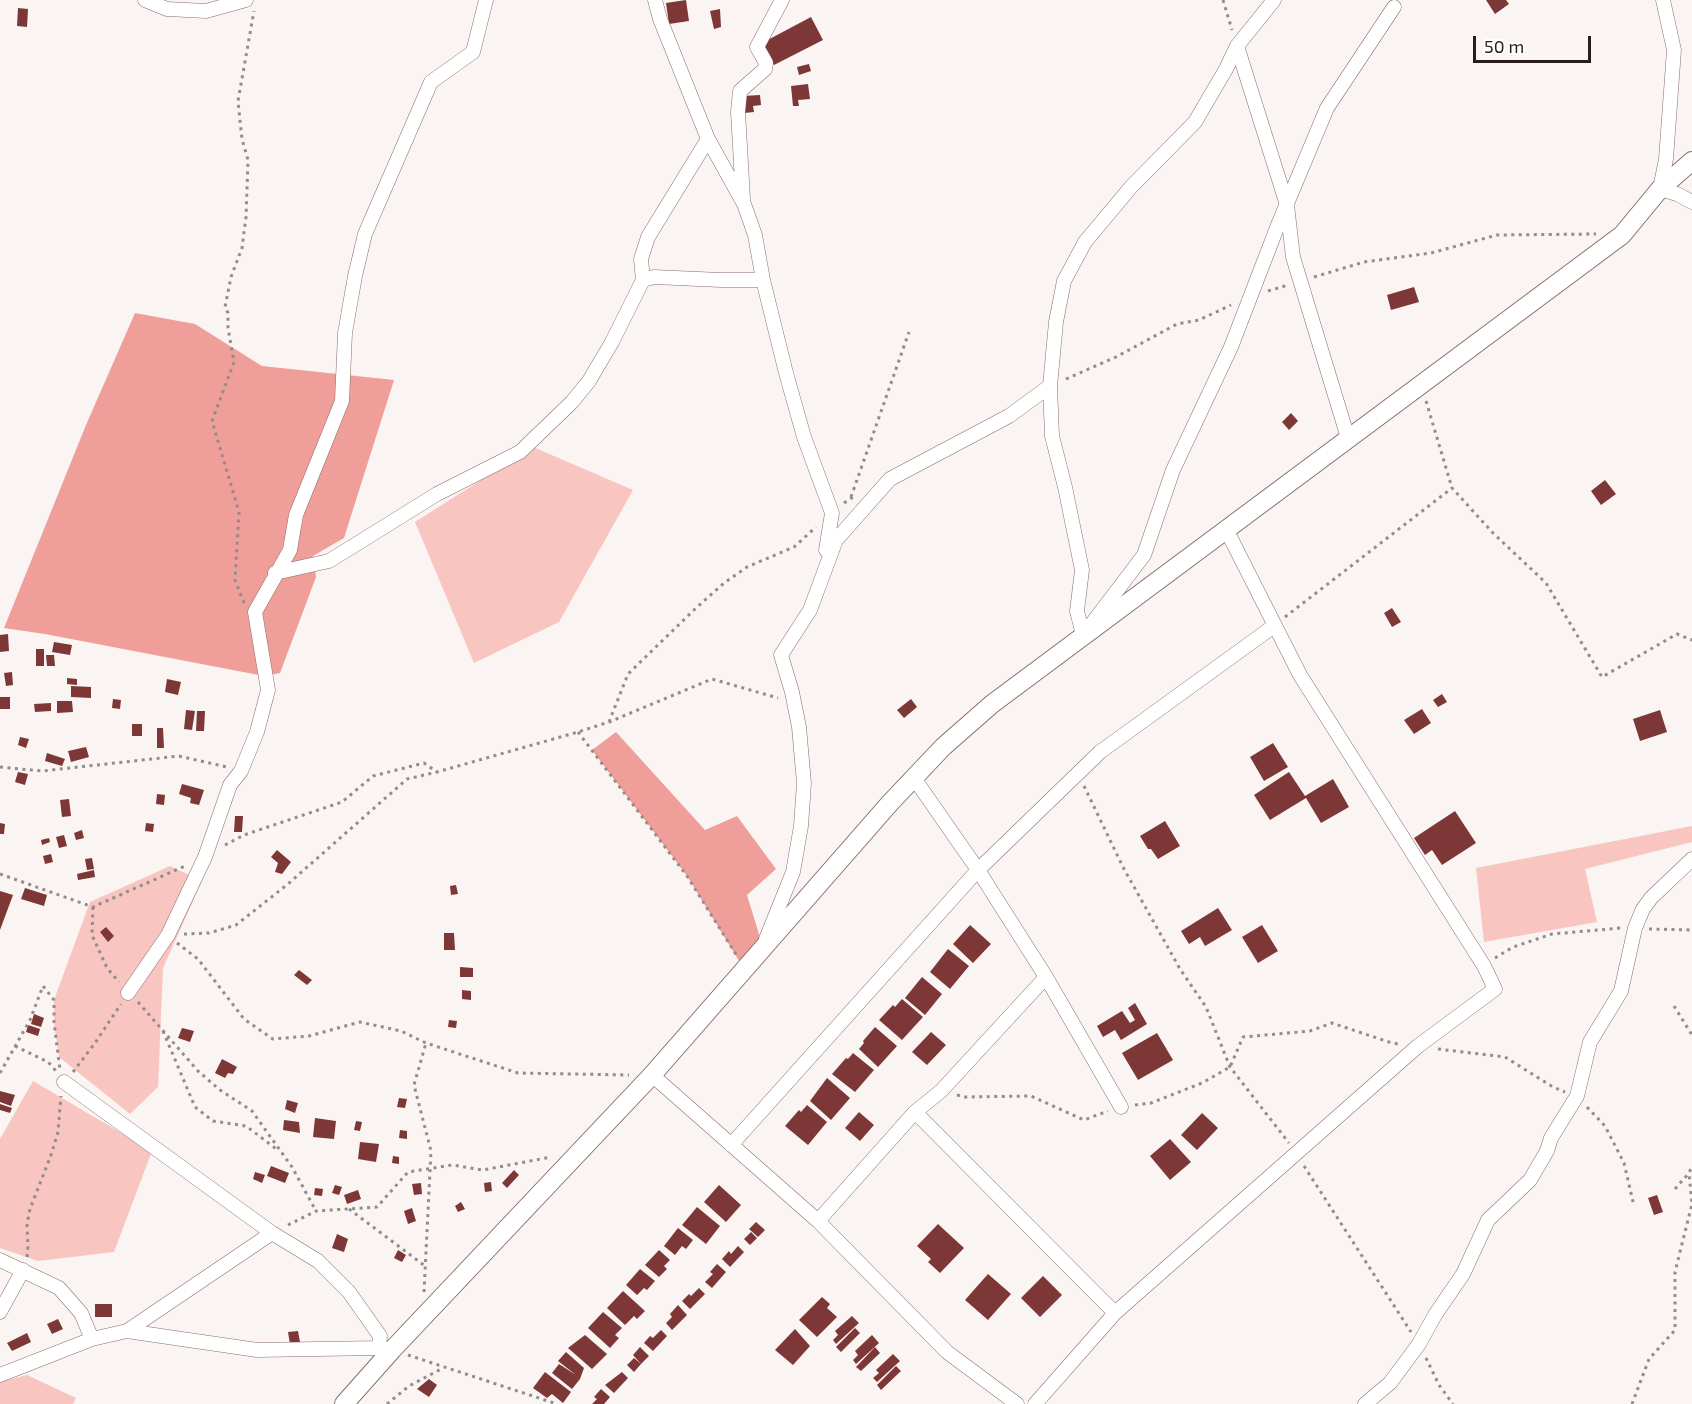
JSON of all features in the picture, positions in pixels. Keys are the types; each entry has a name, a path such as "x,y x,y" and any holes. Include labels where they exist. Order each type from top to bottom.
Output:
{"street":[{"path":"145,0 167,9 206,10 250,6"},
{"path":"128,993 168,935 205,857 230,785 240,771 257,732 268,690 255,612 290,550 296,515 342,400 345,333 365,234 431,82 473,52 486,0"},
{"path":"655,0 660,19 708,139 744,204 755,235 763,279 804,437 832,513 821,582"},
{"path":"744,204 738,112 740,91 765,69 766,63 757,47 782,0"},
{"path":"1083,635 1077,611 1082,570 1052,436 1050,386 1056,322 1064,281 1085,242 1131,187 1195,122 1226,69 1236,46 1274,0"},
{"path":"1660,189 1666,159 1674,50 1663,0"},
{"path":"1083,635 1144,555 1173,470 1231,347 1327,108 1394,7"},
{"path":"1236,46 1287,205 1293,257 1299,281 1348,438"},
{"path":"275,573 329,561 437,494 520,452 572,402 589,381 612,342 643,280 641,260 648,237 708,139"},
{"path":"344,1404 386,1349 422,1319 652,1075 763,947 943,747 992,704 1083,635 1227,531 1348,438 1622,235 1660,189 1692,161"},
{"path":"1660,189 1692,202"},
{"path":"643,280 654,277 763,279"},
{"path":"763,947 793,872 801,826 803,793 799,727 781,655 810,610 836,540 890,479 1009,416 1050,386"},
{"path":"1035,1404 1115,1313 1418,1046 1495,989 1484,966 1300,675 1227,531"},
{"path":"731,1145 978,870 1078,773 1100,752 1274,626"},
{"path":"914,777 978,870 1046,977 1120,1107"},
{"path":"1365,1404 1390,1383 1419,1344 1435,1314 1462,1274 1488,1220 1530,1180 1547,1151 1551,1138 1577,1096 1590,1042 1621,991 1635,928 1644,909 1651,898 1692,859"},
{"path":"818,1221 915,1112 941,1090 1046,977"},
{"path":"652,1075 818,1221 947,1352 1017,1404"},
{"path":"64,1082 272,1233 318,1261 349,1292 380,1336 386,1349"},
{"path":"915,1112 1115,1313"},
{"path":"0,1375 92,1339 127,1331 272,1233"},
{"path":"0,1260 59,1288 81,1313 92,1339"},
{"path":"0,1312 23,1270"},
{"path":"127,1331 257,1350 386,1349"}],"path":[{"path":"1224,0 1236,46"},
{"path":"248,612 235,580 239,512 213,421 234,362 228,328 228,313 225,307 231,277 242,249 246,217 248,160 242,139 238,101 250,6"},
{"path":"1050,386 1116,357 1177,324 1199,320 1251,296 1364,262 1431,253 1497,234 1622,235"},
{"path":"851,498 909,332"},
{"path":"1421,384 1452,488 1493,533 1546,583 1602,677 1677,634 1692,640"},
{"path":"1274,626 1452,488"},
{"path":"609,722 628,674 724,583 747,567 794,547 832,513 861,493"},
{"path":"168,935 208,933 236,926 288,884 407,779 609,722 712,679 781,698"},
{"path":"578,732 687,876 744,969"},
{"path":"0,767 42,771 179,756 240,771"},
{"path":"0,874 93,907 205,857 244,835 342,802 373,776 424,763 437,772"},
{"path":"1078,773 1124,869 1180,969 1206,1007 1230,1067 1297,1153 1320,1193 1419,1344 1439,1385 1453,1404"},
{"path":"93,907 92,935 107,968 198,1071 220,1090 252,1112 292,1167 316,1210"},
{"path":"1484,966 1513,947 1552,934 1635,928 1692,930"},
{"path":"168,935 198,959 244,1019 273,1039 309,1036 360,1022 401,1031 426,1043 518,1074 652,1075"},
{"path":"0,1073 15,1046 30,1020 43,986 54,1000 59,1074 48,1062 15,1046"},
{"path":"23,1270 28,1247 27,1225 30,1209 58,1132 60,1100 64,1082 95,1043 128,993"},
{"path":"1674,1006 1692,1035"},
{"path":"941,1090 965,1097 1031,1096 1084,1120 1120,1107 1151,1103 1202,1083 1230,1067 1243,1037 1310,1031 1332,1023 1389,1042 1505,1057 1553,1087 1577,1096 1605,1126 1623,1163 1634,1206"},
{"path":"162,1028 195,1107 213,1121 246,1126 282,1153"},
{"path":"422,1319 431,1151 414,1085 426,1043"},
{"path":"272,1233 316,1210 376,1207 408,1172 452,1165 483,1170 552,1157"},
{"path":"1675,1189 1692,1166"},
{"path":"1632,1404 1649,1359 1675,1330 1675,1272 1692,1204 1689,1173"},
{"path":"348,1208 425,1266"},
{"path":"386,1349 557,1404"},
{"path":"387,1404 409,1386 444,1367"}],"shaded area":[{"path":"135,313 195,324 262,366 394,380 344,538 313,556 316,577 280,673 264,676 4,628 86,425"},
{"path":"533,447 633,490 559,622 474,663 415,522"},
{"path":"616,732 705,830 737,816 776,869 747,895 763,947 744,969 687,876 592,750"},
{"path":"1692,826 1692,842 1585,869 1597,922 1484,942 1476,868"},
{"path":"170,866 202,881 163,968 158,1087 130,1114 59,1057 54,1023 54,1000 90,902"},
{"path":"33,1081 152,1151 114,1252 38,1261 0,1248 0,1139"},
{"path":"27,1375 76,1398 73,1404 0,1404 0,1382"}],"building":[{"path":"686,0 689,21 669,24 666,3"},
{"path":"1486,0 1506,0 1509,4 1495,14"},
{"path":"18,8 28,9 27,27 17,26"},
{"path":"720,9 721,27 714,29 710,11"},
{"path":"811,17 823,40 774,65 762,43"},
{"path":"809,64 811,71 799,75 797,67"},
{"path":"808,84 810,99 798,100 799,106 793,106 791,86"},
{"path":"760,95 761,105 753,106 754,112 744,113 743,96"},
{"path":"1414,287 1419,302 1391,310 1387,295"},
{"path":"1291,413 1298,421 1289,430 1282,422"},
{"path":"1605,480 1616,494 1601,505 1591,491"},
{"path":"1392,608 1401,622 1392,627 1384,613"},
{"path":"8,634 9,651 0,652 0,635"},
{"path":"54,642 72,645 70,655 52,652"},
{"path":"36,649 44,649 44,666 36,666"},
{"path":"46,655 54,655 55,666 47,666"},
{"path":"12,672 13,685 6,686 4,673"},
{"path":"67,678 77,679 77,685 67,684"},
{"path":"167,679 181,682 178,695 165,692"},
{"path":"71,686 91,687 91,698 71,697"},
{"path":"1442,694 1447,702 1438,707 1433,700"},
{"path":"0,697 10,697 10,709 0,709"},
{"path":"113,699 121,700 120,709 112,708"},
{"path":"911,699 917,707 904,718 897,710"},
{"path":"57,701 72,701 73,712 57,713"},
{"path":"51,703 51,711 35,712 34,704"},
{"path":"1422,709 1431,723 1414,734 1404,720"},
{"path":"186,710 195,711 192,730 184,729"},
{"path":"1660,710 1667,732 1640,741 1633,719"},
{"path":"197,711 205,711 204,731 196,731"},
{"path":"132,724 142,724 142,736 132,736"},
{"path":"157,728 163,728 164,748 157,748"},
{"path":"20,737 29,739 26,748 18,745"},
{"path":"1273,743 1288,767 1264,781 1250,757"},
{"path":"86,747 89,757 71,762 68,751"},
{"path":"47,753 65,759 62,766 45,761"},
{"path":"18,772 28,774 25,785 15,782"},
{"path":"1289,772 1305,796 1333,779 1349,807 1321,823 1306,798 1270,820 1254,795"},
{"path":"182,784 204,790 199,805 190,803 191,798 179,794"},
{"path":"157,794 165,795 164,805 156,804"},
{"path":"69,799 71,816 62,817 60,800"},
{"path":"1455,811 1476,843 1442,865 1432,850 1425,855 1414,838"},
{"path":"235,816 243,816 242,832 234,832"},
{"path":"1165,821 1180,846 1158,859 1140,836"},
{"path":"0,823 5,824 4,834 0,834"},
{"path":"146,823 154,824 153,832 145,831"},
{"path":"82,830 84,838 76,840 74,833"},
{"path":"64,835 67,846 59,848 56,837"},
{"path":"49,838 50,842 42,845 41,840"},
{"path":"277,850 291,862 282,874 275,872 278,863 271,857"},
{"path":"51,854 53,862 45,864 43,856"},
{"path":"92,858 94,869 87,870 85,859"},
{"path":"94,870 95,877 78,880 77,874"},
{"path":"456,885 458,894 451,895 450,886"},
{"path":"25,888 47,895 44,906 21,899"},
{"path":"0,891 13,895 0,930"},
{"path":"1218,908 1232,930 1205,946 1200,937 1189,944 1181,931"},
{"path":"970,925 991,944 973,963 953,944"},
{"path":"1262,925 1278,951 1258,963 1242,937"},
{"path":"106,927 114,936 108,942 100,932"},
{"path":"444,933 454,933 455,950 444,950"},
{"path":"948,949 969,966 950,989 930,972"},
{"path":"460,967 473,968 473,977 460,977"},
{"path":"299,970 312,980 307,985 294,975"},
{"path":"922,977 942,994 925,1015 905,998"},
{"path":"462,990 471,991 471,1000 462,999"},
{"path":"902,999 923,1017 902,1040 879,1020"},
{"path":"1135,1003 1147,1024 1121,1040 1115,1030 1103,1037 1097,1026 1122,1011 1130,1023 1135,1020 1128,1008"},
{"path":"34,1014 44,1018 41,1027 31,1024"},
{"path":"449,1020 457,1021 456,1028 448,1027"},
{"path":"28,1025 40,1029 38,1036 26,1032"},
{"path":"875,1027 897,1046 878,1067 859,1049"},
{"path":"182,1028 194,1031 190,1042 178,1038"},
{"path":"931,1032 946,1045 927,1065 912,1052"},
{"path":"1157,1033 1173,1060 1138,1080 1122,1053"},
{"path":"853,1053 874,1070 855,1092 832,1074"},
{"path":"222,1059 237,1067 233,1074 228,1073 225,1078 215,1073"},
{"path":"827,1078 850,1098 831,1120 810,1101"},
{"path":"0,1091 15,1095 11,1106 0,1102"},
{"path":"399,1098 407,1099 405,1108 397,1107"},
{"path":"287,1100 298,1103 295,1113 285,1109"},
{"path":"0,1104 12,1108 10,1113 0,1110"},
{"path":"807,1105 827,1122 808,1145 785,1126 799,1110 801,1112"},
{"path":"859,1112 874,1125 860,1141 845,1128"},
{"path":"1202,1113 1218,1128 1197,1150 1181,1135"},
{"path":"315,1118 336,1121 334,1139 313,1137"},
{"path":"284,1120 299,1122 300,1133 283,1130"},
{"path":"356,1121 362,1122 360,1131 354,1130"},
{"path":"400,1130 407,1131 407,1139 399,1138"},
{"path":"1170,1139 1191,1162 1170,1180 1150,1156"},
{"path":"360,1142 379,1144 376,1162 358,1159"},
{"path":"393,1156 399,1157 399,1164 392,1163"},
{"path":"271,1166 289,1173 285,1183 267,1176"},
{"path":"514,1170 519,1175 507,1188 502,1183"},
{"path":"255,1172 265,1175 262,1183 253,1179"},
{"path":"491,1182 492,1191 485,1192 484,1183"},
{"path":"421,1183 422,1194 414,1195 412,1184"},
{"path":"335,1185 342,1187 339,1195 332,1193"},
{"path":"719,1185 741,1205 726,1222 704,1202"},
{"path":"315,1188 323,1189 322,1196 314,1195"},
{"path":"358,1190 361,1199 347,1204 344,1195"},
{"path":"1657,1195 1663,1212 1654,1215 1648,1198"},
{"path":"461,1202 465,1209 458,1212 455,1206"},
{"path":"697,1207 720,1226 706,1244 682,1225"},
{"path":"412,1208 416,1221 408,1224 404,1211"},
{"path":"756,1222 765,1230 758,1237 749,1229"},
{"path":"938,1224 964,1248 940,1273 928,1262 931,1259 917,1246"},
{"path":"678,1228 693,1240 686,1249 682,1246 675,1255 664,1246"},
{"path":"751,1232 757,1238 750,1245 744,1239"},
{"path":"337,1234 348,1239 344,1252 332,1248"},
{"path":"738,1246 744,1252 730,1267 722,1259"},
{"path":"398,1250 406,1255 402,1262 394,1258"},
{"path":"659,1250 670,1260 664,1266 667,1269 659,1277 645,1265"},
{"path":"717,1264 726,1272 712,1288 705,1282 713,1274 710,1272"},
{"path":"640,1269 655,1281 647,1290 644,1288 637,1295 626,1285"},
{"path":"988,1274 1011,1294 988,1320 965,1300"},
{"path":"1043,1276 1062,1295 1040,1317 1021,1298"},
{"path":"699,1288 705,1294 690,1309 682,1301"},
{"path":"623,1291 645,1311 637,1319 634,1316 625,1325 607,1308"},
{"path":"822,1297 830,1304 827,1308 837,1317 817,1337 799,1320"},
{"path":"95,1304 112,1304 112,1317 95,1317"},
{"path":"678,1305 687,1315 672,1330 666,1323"},
{"path":"603,1312 622,1328 615,1335 619,1338 610,1348 588,1328"},
{"path":"852,1316 859,1323 836,1344 833,1340 838,1335 835,1331"},
{"path":"58,1319 63,1329 52,1334 47,1324"},
{"path":"855,1328 860,1333 841,1352 836,1347"},
{"path":"795,1329 810,1346 793,1365 775,1350"},
{"path":"661,1330 667,1336 653,1351 644,1343 650,1336 653,1338"},
{"path":"298,1331 300,1342 290,1344 288,1332"},
{"path":"27,1333 31,1342 12,1351 7,1343"},
{"path":"585,1335 607,1354 592,1369 568,1348"},
{"path":"872,1335 879,1343 856,1364 853,1360 858,1355 855,1351"},
{"path":"640,1347 649,1356 641,1364 633,1355"},
{"path":"875,1347 880,1353 861,1371 856,1367"},
{"path":"566,1352 584,1368 580,1379 572,1389 552,1373 559,1364 576,1375 558,1361"},
{"path":"893,1354 900,1361 877,1382 873,1378 879,1373 876,1370"},
{"path":"634,1358 641,1364 634,1372 627,1365"},
{"path":"896,1366 901,1371 881,1390 877,1385"},
{"path":"545,1372 571,1392 563,1403 552,1394 547,1398 533,1388"},
{"path":"622,1372 628,1378 614,1393 605,1385"},
{"path":"429,1379 437,1385 429,1397 417,1389"},
{"path":"601,1389 610,1397 604,1404 592,1404 597,1399 594,1397"}]}
